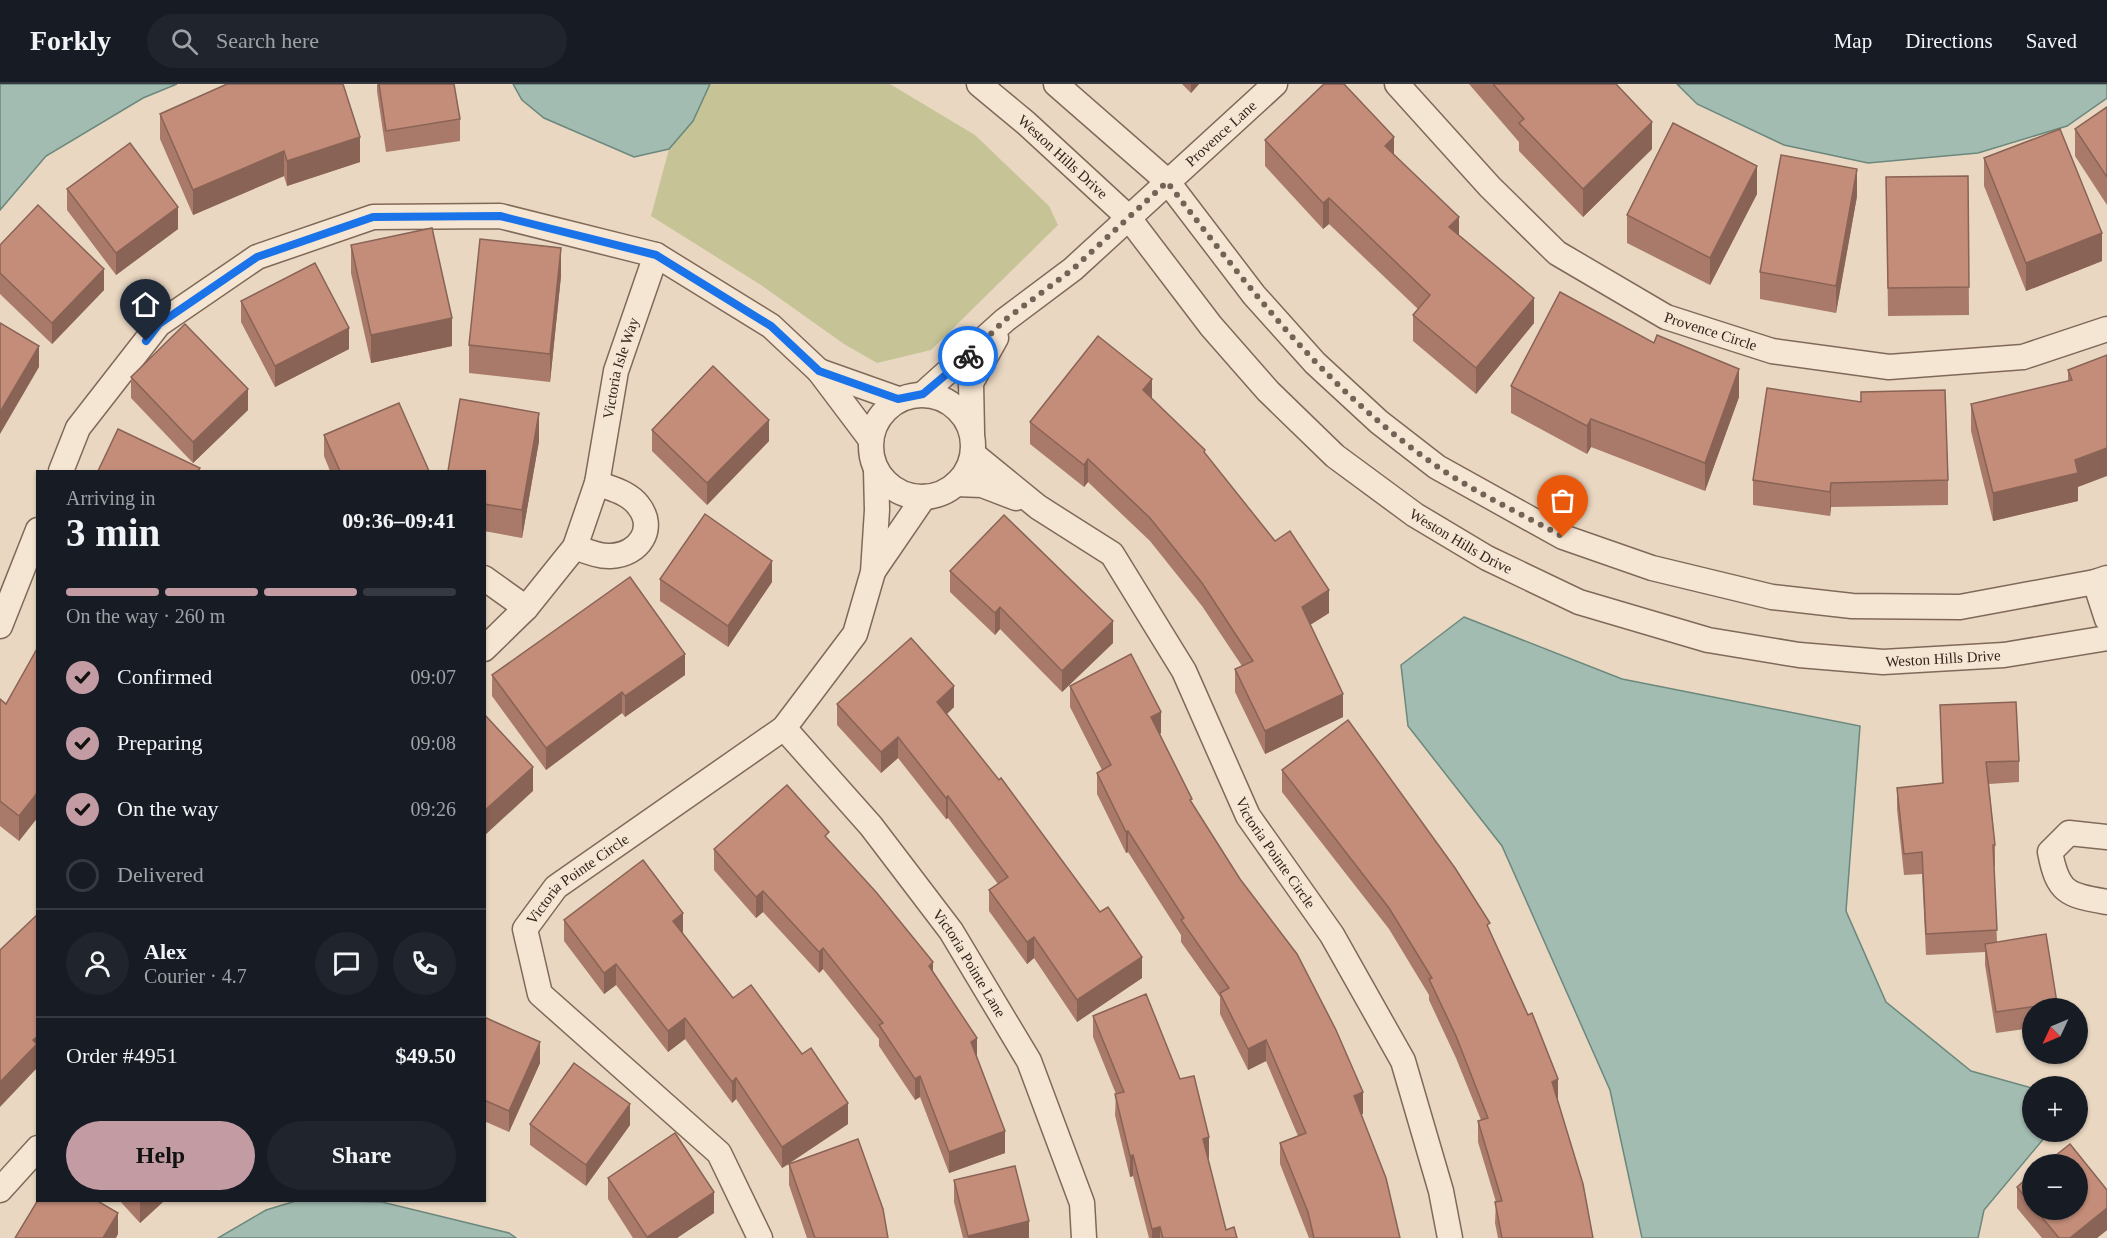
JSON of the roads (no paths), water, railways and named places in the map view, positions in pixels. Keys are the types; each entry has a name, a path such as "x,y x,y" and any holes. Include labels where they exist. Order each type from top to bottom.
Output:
{"street":[{"name":"Weston Hills Drive","path":"979,84 1026,123 1128,217 1210,326 1268,391 1335,456 1415,515 1469,548 1579,602 1708,639 1799,655 1883,662 2004,655 2107,638"},
{"path":"1056,84 1167,182 1254,295 1315,363 1379,422 1437,467 1563,537 1652,568 1772,597 1852,606 1960,607 2101,580 2107,619"},
{"name":"Provence Lane","path":"923,394 1005,320 1073,269 1275,84"},
{"name":"Provence Circle","path":"1397,84 1490,188 1557,253 1666,317 1772,351 1889,367 2023,357 2107,329"},
{"path":"61,470 78,428 159,324 257,257 373,217 500,216 656,255 771,326 819,371 871,440 876,470 883,479 903,493 924,497 945,492 956,484 968,468 973,445 971,383 1005,320"},
{"name":"Victoria Isle Way","path":"486,647 526,608 575,548 597,483 616,371 656,255"},
{"path":"819,371 898,399 923,394 947,401 964,417 973,445"},
{"path":"871,440 879,417 898,399"},
{"name":"Victoria Pointe Circle","path":"973,445 1038,507"},
{"name":"Victoria Pointe Circle","path":"760,1238 719,1153 540,994 525,928 556,887 784,728 855,634 873,572 878,510 876,470"},
{"path":"575,548 609,557 626,554 639,546 646,534 646,518 637,504 623,493 597,483"},
{"name":"Victoria Pointe Circle","path":"956,484 982,485 1038,507 1112,554 1184,671 1248,816 1332,935 1403,1060 1441,1191 1450,1238"},
{"name":"Victoria Pointe Circle","path":"873,572 924,497"},
{"path":"0,626 36,535"},
{"path":"486,579 526,608"},
{"name":"Victoria Pointe Lane","path":"784,728 871,826 951,931 1029,1061 1082,1203 1084,1238"},
{"path":"2107,837 2069,833 2050,852 2055,877 2073,896 2107,902"},
{"path":"0,1190 36,1150"}]}
